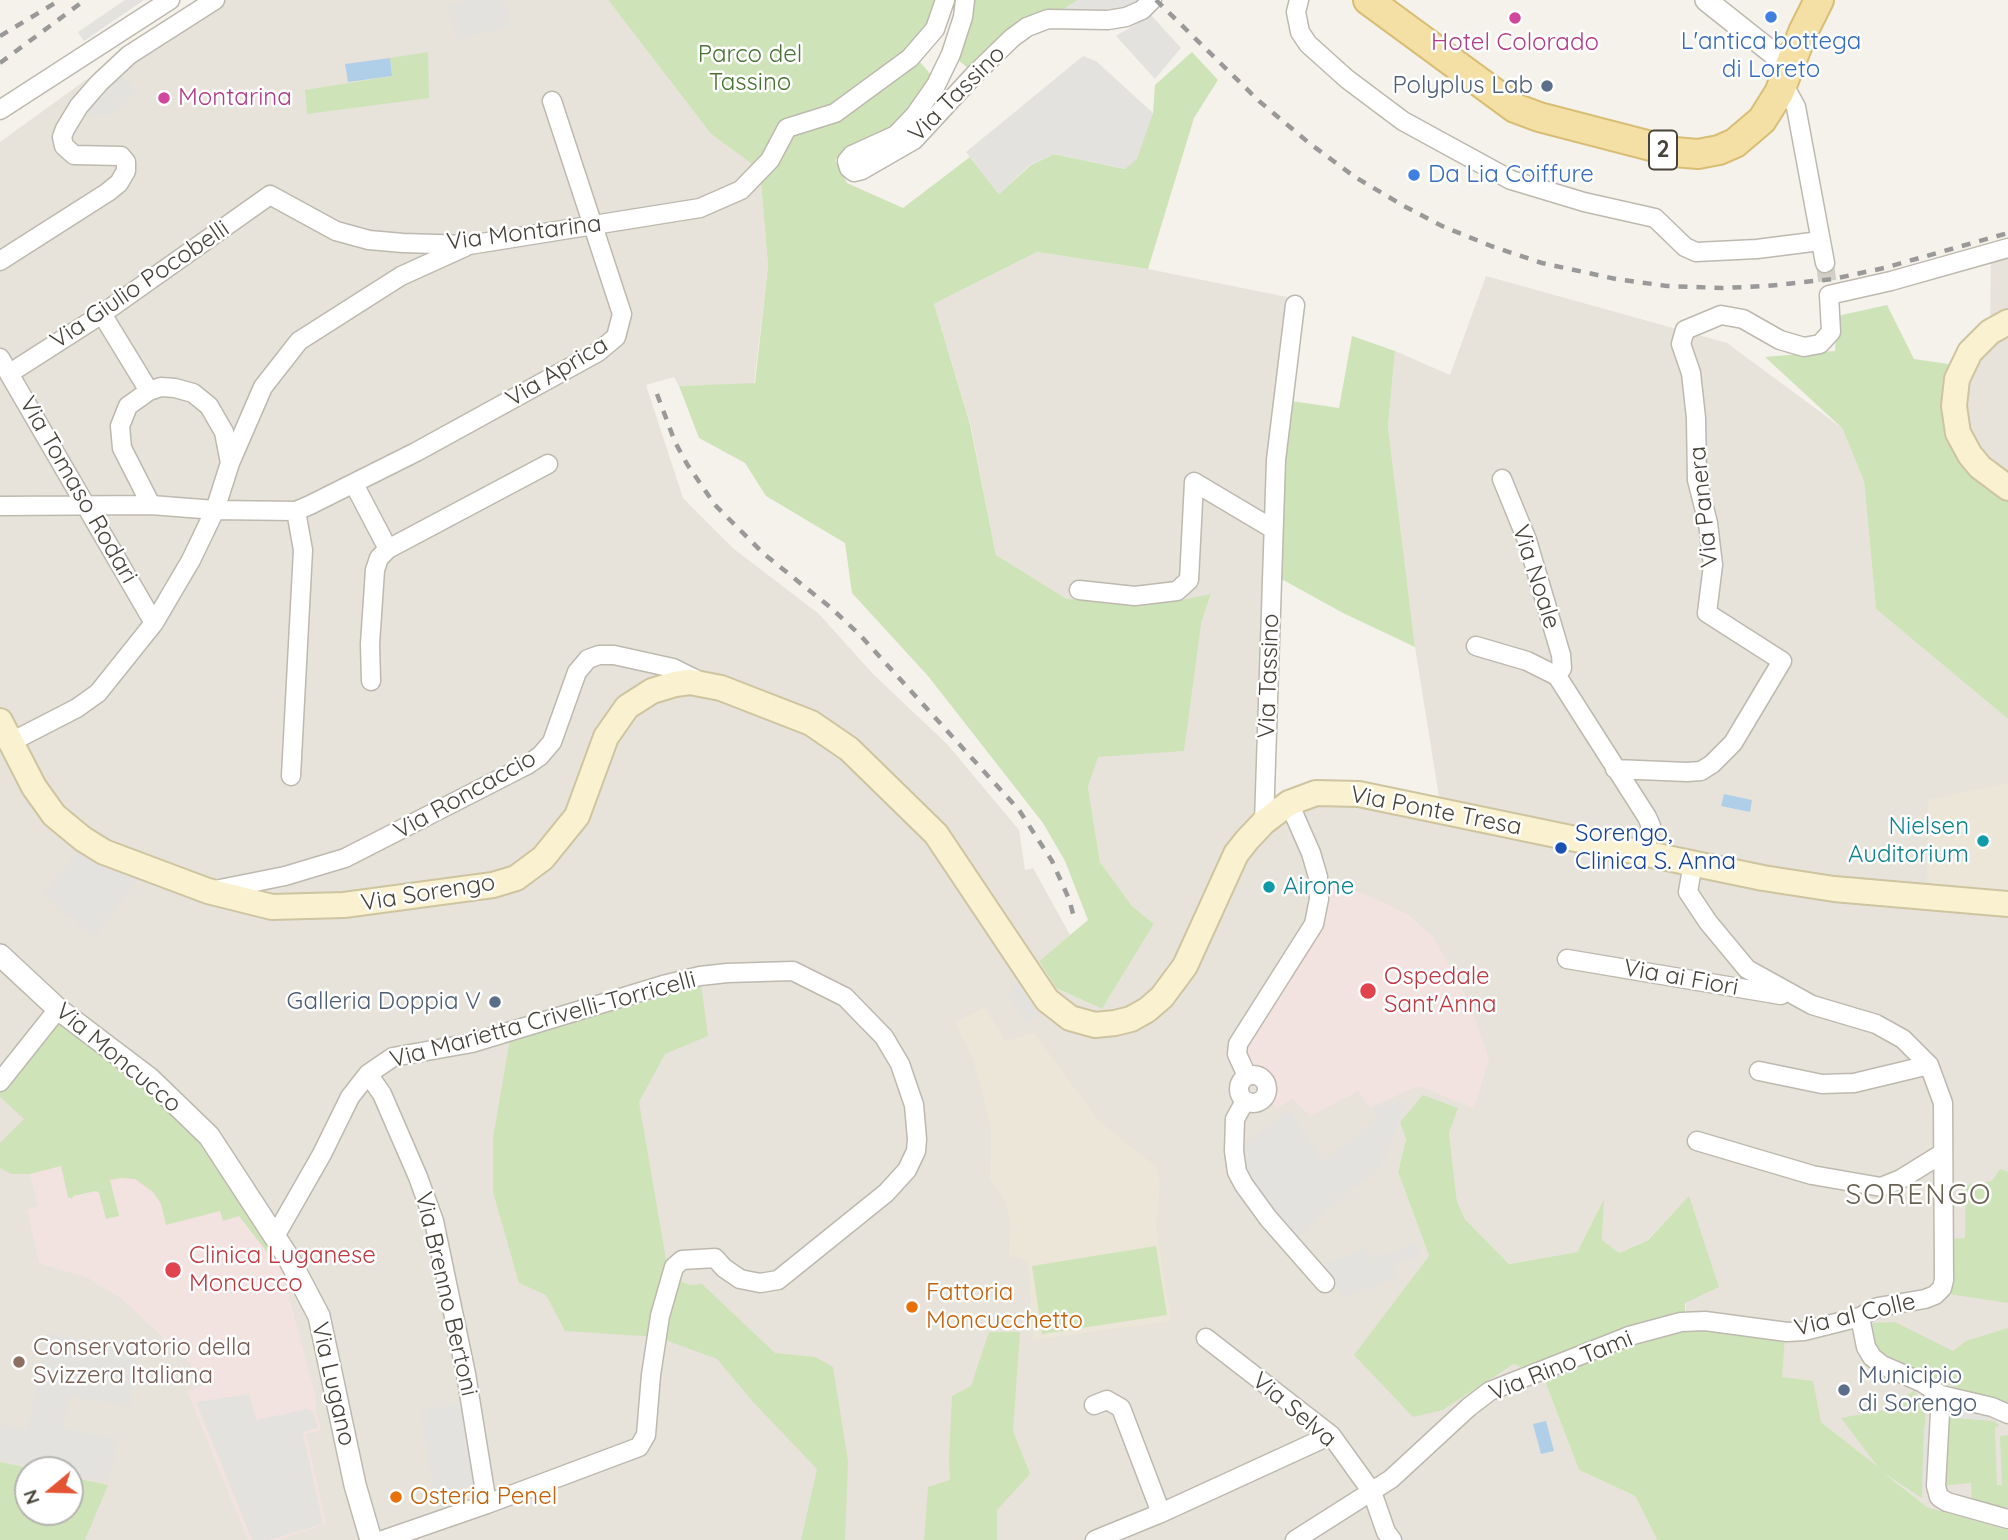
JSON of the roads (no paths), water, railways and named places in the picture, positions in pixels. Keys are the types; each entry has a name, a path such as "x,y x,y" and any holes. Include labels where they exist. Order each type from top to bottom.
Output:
{"main road":[{"name":"2","path":"1368,0 1516,108 1539,117 1674,152 1698,153 1735,144 1762,120 1774,104 1819,0"},
{"path":"2008,322 1990,332 1970,352 1957,379 1954,406 1958,433 1970,455 1980,467 2008,488"},
{"name":"Via Sorengo","path":"5,732 34,787 54,815 104,852 208,891 272,907 344,905 493,885 516,878 543,858 577,816 606,737 627,707 642,696 663,687 690,682 707,684 811,723 840,742 936,834 988,912"},
{"name":"Via Ponte Tresa","path":"988,912 1034,982 1059,1011 1084,1023 1095,1025 1131,1019 1147,1010 1174,984 1237,854 1264,822 1289,803 1316,793 1359,794 1763,878 1834,889 2008,904"}],"street":[{"path":"0,110 170,0"},
{"path":"0,261 108,192 126,171 126,162 121,156 74,155 64,146 65,129 79,106 129,55 215,0"},
{"name":"Via Montarina","path":"270,195 336,231 369,240 469,245 700,208 741,191 770,160 787,128 835,113 910,58 935,29 945,0"},
{"name":"Via Tassino","path":"965,0 951,54 936,85 896,135 852,155 848,161 849,168 854,172 914,140 975,74 1027,27 1048,19 1108,20 1126,17 1142,10 1152,0"},
{"path":"1299,0 1296,21 1300,32 1308,44 1347,79 1403,121 1511,180 1584,202 1655,218 1685,247 1696,252 1757,249 1820,241"},
{"path":"1706,0 1749,36 1786,75 1796,107 1825,263"},
{"name":"Via Aprica","path":"296,510 354,484 598,352 616,337 622,314 552,101"},
{"name":"Via Giulio Pocobelli","path":"5,366 103,314 270,195"},
{"path":"5,732 77,708 98,693 154,623 191,560 215,510 230,463 263,387 299,341 401,276 469,245"},
{"name":"Via Panera","path":"1615,769 1687,772 1701,771 1712,764 1732,743 1782,661 1707,613 1713,565 1708,523 1697,481 1696,418 1691,373 1681,344 1685,330 1721,315 1743,319 1780,340 1804,347 1820,344 1831,331 1829,295 1891,281 1999,250"},
{"name":"Via Tassino","path":"1264,822 1276,460 1295,305"},
{"path":"103,314 149,391"},
{"name":"Via Tomaso Rodari","path":"5,366 154,623"},
{"path":"151,505 122,449 120,426 128,405 149,391 161,387 175,388 193,393 209,406 224,432 230,463"},
{"path":"372,681 370,644 375,570 379,558 388,550 548,464"},
{"name":"Via Noale","path":"1476,646 1527,661 1557,676 1562,668 1561,654 1527,540 1502,479"},
{"path":"1079,590 1135,596 1177,591 1189,580 1194,482 1273,529"},
{"path":"354,484 388,550"},
{"path":"0,506 151,505 215,510 296,510 303,550 291,776"},
{"name":"Via Roncaccio","path":"208,891 285,876 345,858 527,765 540,756 552,741 577,672 588,659 598,655 614,655 673,668 707,684"},
{"path":"1557,676 1651,826 1644,853"},
{"path":"1289,803 1311,853 1318,877 1319,899 1314,924 1238,1044 1237,1054 1247,1076 1261,1077 1266,1091 1260,1101 1245,1101 1235,1119 1234,1151 1237,1172 1244,1185 1268,1218 1325,1283"},
{"name":"Via al Colle","path":"1665,1326 1705,1321 1787,1332 1804,1331 1860,1317 1878,1307 1925,1299 1942,1288 1944,1280 1943,1103 1930,1065 1903,1039 1876,1024 1812,1005 1747,969 1708,922 1688,892 1693,863"},
{"name":"Via Moncucco","path":"0,955 58,1009 149,1078 209,1136 274,1238"},
{"name":"Via ai Fiori","path":"1567,959 1795,997"},
{"name":"Via Marietta Crivelli-Torricelli","path":"368,1074 393,1056 472,1043 657,986 727,973 793,971 845,997 884,1037 900,1064 914,1105 916,1152 907,1170 886,1194 778,1280 760,1283 740,1279 715,1258 682,1260 674,1268 669,1278 651,1375 646,1435 639,1447 487,1504"},
{"path":"0,1082 58,1009"},
{"path":"1759,1071 1822,1084 1854,1083 1930,1065"},
{"path":"274,1238 322,1154 350,1097 368,1074"},
{"name":"Via Brenno Bertoni","path":"368,1074 382,1094 434,1221 466,1374 487,1504"},
{"path":"1697,1141 1812,1175 1881,1186 1901,1179 1943,1153"},
{"name":"Via Lugano","path":"274,1238 307,1289 319,1317 355,1485 371,1540"},
{"path":"1860,1317 1866,1347 1872,1357 1882,1365 1921,1382 1941,1395 1992,1407 2008,1414"},
{"name":"Via Rino Tami","path":"1295,1540 1391,1479 1490,1391 1629,1336 1665,1326"},
{"name":"Via Selva","path":"1206,1338 1331,1435 1372,1492 1386,1532 1392,1540"},
{"path":"1941,1395 1936,1486 1939,1497 2008,1519"},
{"path":"1094,1405 1107,1400 1121,1408 1161,1513"},
{"path":"1095,1540 1161,1513 1331,1435"},
{"path":"383,1540 487,1504"}],"water":[{"path":"390,58 392,76 348,82 345,64"},
{"path":"1724,794 1752,800 1750,812 1721,806"},
{"path":"1546,1421 1554,1451 1541,1454 1533,1424"}],"tunnel":[{"path":"1825,263 1829,295"}],"railway":[{"path":"0,36 60,0"},
{"path":"0,63 85,0"},
{"path":"1156,0 1259,101 1355,177 1442,226 1542,263 1616,279 1667,286 1767,286 1833,279 1884,268 2008,233"},
{"path":"657,394 675,442 715,505 764,554 860,635 1019,810 1052,861 1069,899 1075,921"}],"place":[{"name":"L'antica bottega di Loreto","path":"1771,17"},
{"name":"Hotel Colorado","path":"1515,18"},
{"name":"Polyplus Lab","path":"1547,86"},
{"name":"Montarina","path":"164,98"},
{"name":"Da Lia Coiffure","path":"1414,175"},
{"name":"Nielsen Auditorium","path":"1983,841"},
{"name":"Sorengo, Clinica S. Anna","path":"1561,848"},
{"name":"Airone","path":"1269,887"},
{"name":"Ospedale Sant'Anna","path":"1368,991"},
{"name":"Galleria Doppia V","path":"495,1002"},
{"name":"Clinica Luganese Moncucco","path":"173,1270"},
{"name":"Fattoria Moncucchetto","path":"912,1307"},
{"name":"Conservatorio della Svizzera Italiana","path":"19,1362"},
{"name":"Municipio di Sorengo","path":"1844,1390"},
{"name":"Osteria Penel","path":"396,1497"}],"district":[{"name":"SORENGO","path":"1919,1196"}],"park label":[{"name":"Parco del Tassino","path":"750,69"}]}
